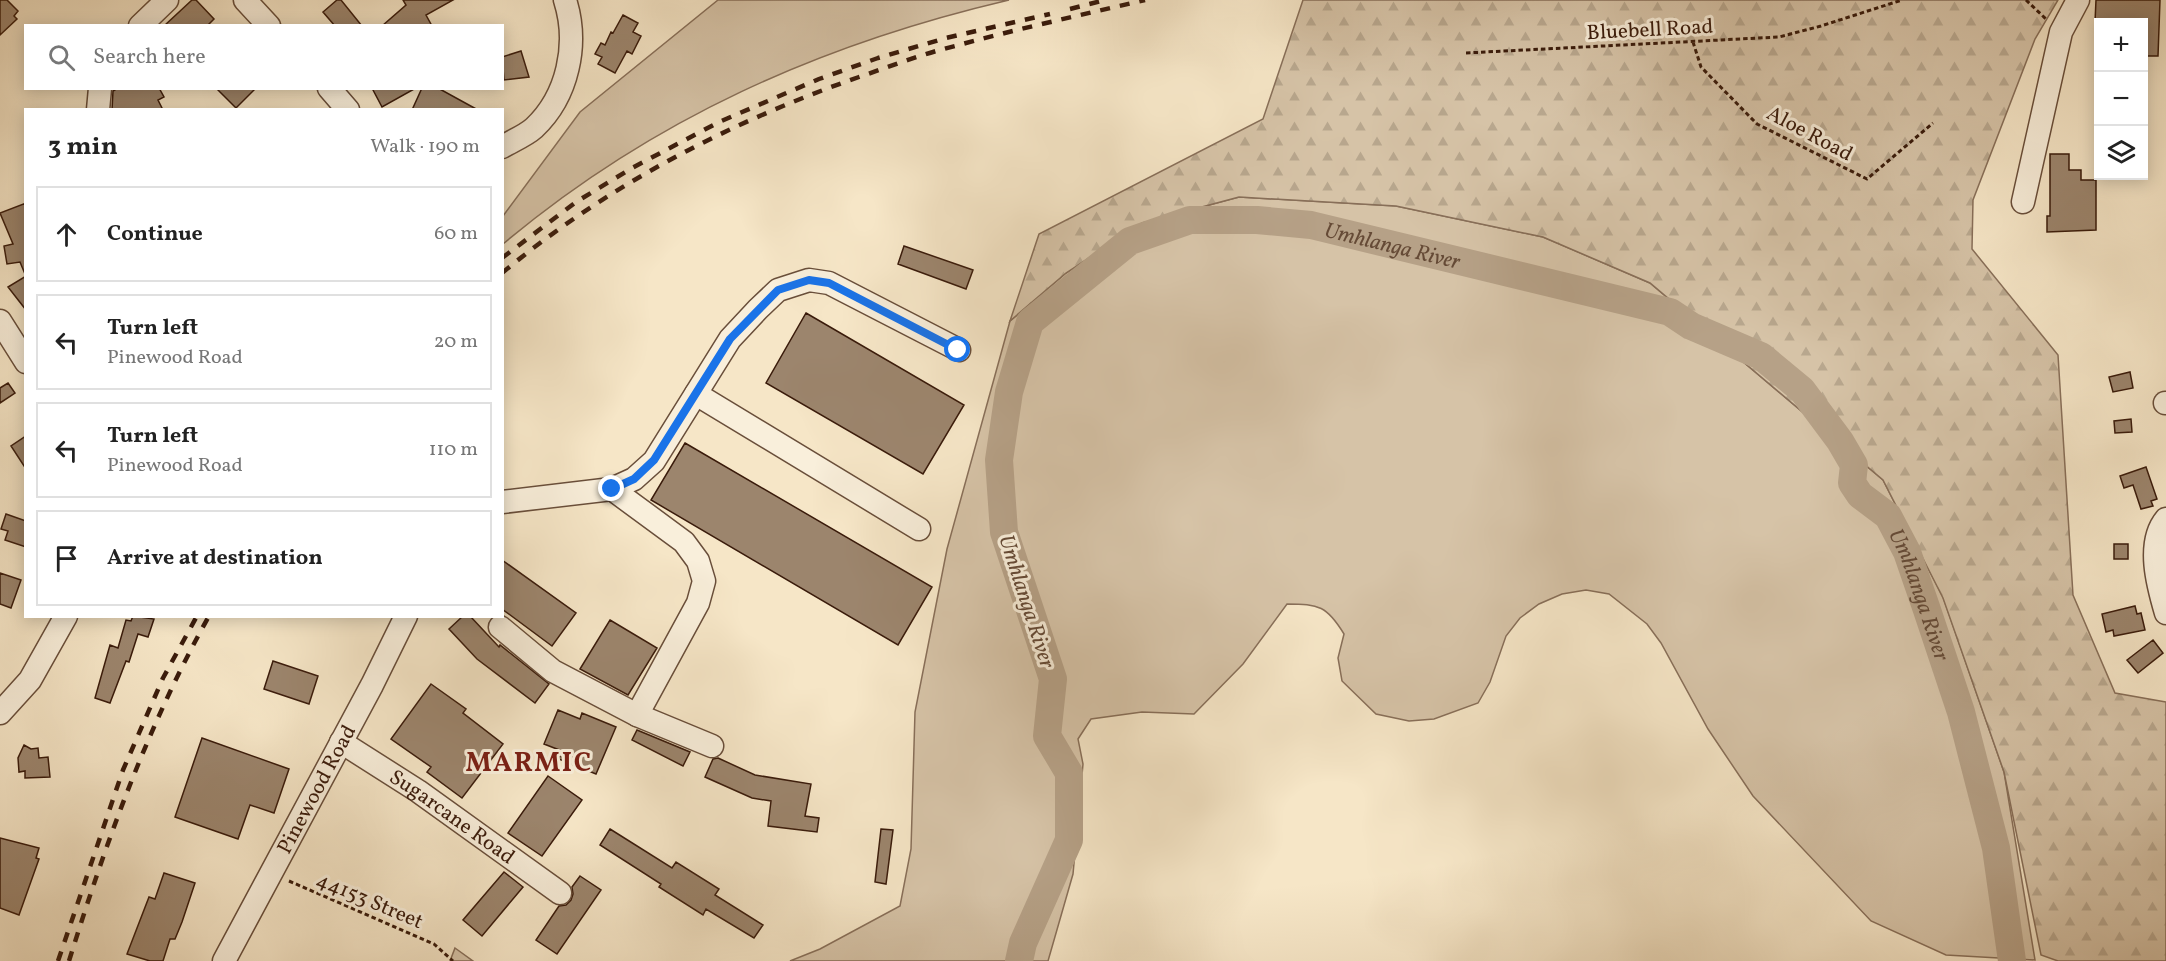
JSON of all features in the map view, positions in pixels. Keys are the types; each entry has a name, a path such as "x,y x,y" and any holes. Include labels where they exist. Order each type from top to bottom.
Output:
{"street":[{"path":"142,24 167,0"},
{"path":"245,0 267,24"},
{"path":"2023,202 2061,32 2078,0"},
{"path":"504,146 533,128 555,101 564,82 572,47 573,3"},
{"path":"98,108 100,90"},
{"path":"330,90 346,108"},
{"path":"504,502 612,489 634,479 654,460 730,339 778,290 809,280 829,283 958,350"},
{"path":"0,321 24,359"},
{"path":"696,394 919,529"},
{"path":"612,489 684,542 698,561 704,581 698,603 637,715"},
{"path":"2166,519 2157,535 2155,551 2157,576 2166,613"},
{"path":"0,713 30,680 65,618"},
{"name":"Pinewood Road","path":"224,961 342,742 405,618"},
{"path":"500,627 553,671 637,715 712,746"},
{"name":"Sugarcane Road","path":"342,742 418,791 560,893"}],"path":[{"name":"Bluebell Road","path":"1466,53 1779,37 1902,0"},
{"path":"2026,0 2061,32"},
{"name":"Aloe Road","path":"1693,42 1701,67 1757,124 1867,178 1932,123"},
{"name":"44153 Street","path":"271,873 434,944 453,961"}],"green space":[{"path":"718,0 1009,0 939,18 872,39 741,92 679,123 618,159 560,199 504,243 504,215 580,112"},
{"path":"1303,0 2058,0 2035,39 1973,200 1972,249 2058,355 2073,595 2115,693 2166,702 2166,961 2058,961 2041,955 2004,772 1943,598 1883,480 1650,283 1543,237 1396,206 1239,197 1142,223 1066,273 1010,321 1039,234 1263,119"},
{"path":"1239,197 1396,206 1543,237 1650,283 1883,480 1943,597 2004,772 2035,960 1946,955 1871,921 1753,796 1708,729 1661,643 1647,624 1609,594 1586,590 1562,594 1539,604 1520,618 1506,636 1490,682 1478,703 1434,719 1409,721 1376,714 1342,681 1338,658 1344,634 1327,612 1315,606 1287,604 1243,664 1194,714 1142,712 1091,719 1078,739 1083,764 1073,874 1048,961 790,961 820,949 900,906 911,849 915,712 947,549 1010,321 1066,273 1142,223"},
{"path":"455,948 473,961 450,961"}],"building":[{"path":"0,0 7,0 18,11 14,16 17,19 0,35"},
{"path":"192,0 196,0 214,19 209,24 166,24"},
{"path":"337,0 341,0 360,24 333,24 323,12"},
{"path":"403,0 453,0 426,15 431,24 384,24 406,5"},
{"path":"2096,0 2160,0 2158,56 2148,56 2148,18 2095,18"},
{"path":"623,15 638,23 633,32 641,36 632,54 627,51 615,73 598,64 602,57 595,54 601,43 605,45"},
{"path":"521,51 529,77 504,80 504,56"},
{"path":"160,90 164,97 158,100 162,108 112,108 113,91"},
{"path":"218,90 254,90 236,108"},
{"path":"373,90 412,90 382,107"},
{"path":"421,90 442,90 474,108 413,108"},
{"path":"2050,154 2069,154 2069,170 2081,170 2081,180 2096,180 2096,230 2047,232 2047,216 2050,216"},
{"path":"24,204 24,272 20,262 7,264 4,246 13,244 0,213"},
{"path":"904,246 973,270 966,289 898,264"},
{"path":"24,277 24,307 8,287"},
{"path":"806,313 964,405 923,474 766,383"},
{"path":"2130,372 2133,388 2113,392 2109,377"},
{"path":"8,383 15,393 0,403 0,388"},
{"path":"2131,419 2132,432 2115,433 2114,421"},
{"path":"24,437 24,466 11,446"},
{"path":"685,443 932,587 898,645 651,500"},
{"path":"2146,467 2157,499 2151,501 2153,506 2141,509 2133,485 2124,488 2120,476"},
{"path":"6,514 24,520 24,546 5,540 8,531 1,529"},
{"path":"2114,544 2128,544 2128,559 2114,559"},
{"path":"504,561 576,613 552,646 504,610"},
{"path":"0,573 21,580 11,608 0,604"},
{"path":"2135,606 2137,614 2141,613 2145,630 2114,636 2113,630 2106,632 2102,614"},
{"path":"132,618 154,619 148,637 138,634 129,662 126,661 110,703 95,698 110,645 118,648 126,620 131,621"},
{"path":"461,618 472,618 499,647 500,645 549,684 535,703 477,659 449,629"},
{"path":"610,620 657,648 628,695 580,669"},
{"path":"2153,640 2163,653 2138,673 2127,660"},
{"path":"273,661 318,676 309,704 264,689"},
{"path":"431,684 466,709 463,713 503,744 462,798 427,772 431,767 391,739"},
{"path":"558,710 580,719 582,713 616,727 596,774 559,759 562,751 544,744"},
{"path":"637,730 690,752 683,766 632,740"},
{"path":"202,738 289,769 274,813 250,805 238,839 175,817"},
{"path":"24,745 31,749 38,748 39,758 48,757 50,777 25,778 25,771 19,772 18,758"},
{"path":"718,758 755,775 811,784 805,816 819,818 817,832 768,826 771,801 752,798 705,777 713,759"},
{"path":"548,776 582,800 542,856 508,833"},
{"path":"610,829 672,868 676,862 719,889 715,895 763,925 754,938 706,909 703,915 659,887 661,884 600,845"},
{"path":"881,829 893,830 886,884 875,882"},
{"path":"0,838 39,848 36,858 39,859 19,915 0,908"},
{"path":"504,872 523,887 482,936 463,920"},
{"path":"164,873 195,883 182,922 175,939 170,939 163,961 150,961 127,954 149,897 155,899"},
{"path":"580,876 601,890 557,954 536,940 559,906 566,905 571,900 572,887"}],"waterway":[{"name":"Umhlanga River","path":"1019,961 1023,943 1069,840 1069,773 1047,736 1053,679 1004,532 999,460 1009,392 1030,322 1130,241 1190,220 1257,220 1311,225 1670,312 1691,326 1761,356 1802,390 1840,441 1854,465 1852,483 1860,495 1888,516 1907,552 1961,712 1996,848 2012,961"}],"railway":[{"path":"1070,9 1105,0"},
{"path":"504,271 542,241 628,184 672,159 764,114 859,77 931,53 1145,0"},
{"path":"504,256 576,202 632,168 719,122 819,79 878,58 946,38 1050,14"},
{"path":"58,961 123,770 163,678 196,618"},
{"path":"69,961 113,828 130,785 167,699 208,618"}],"district":[{"name":"MARMIC","path":"529,762"}],"route":[{"path":"612,489 634,479 654,460 730,339 778,290 809,280 829,283 958,350"}]}
